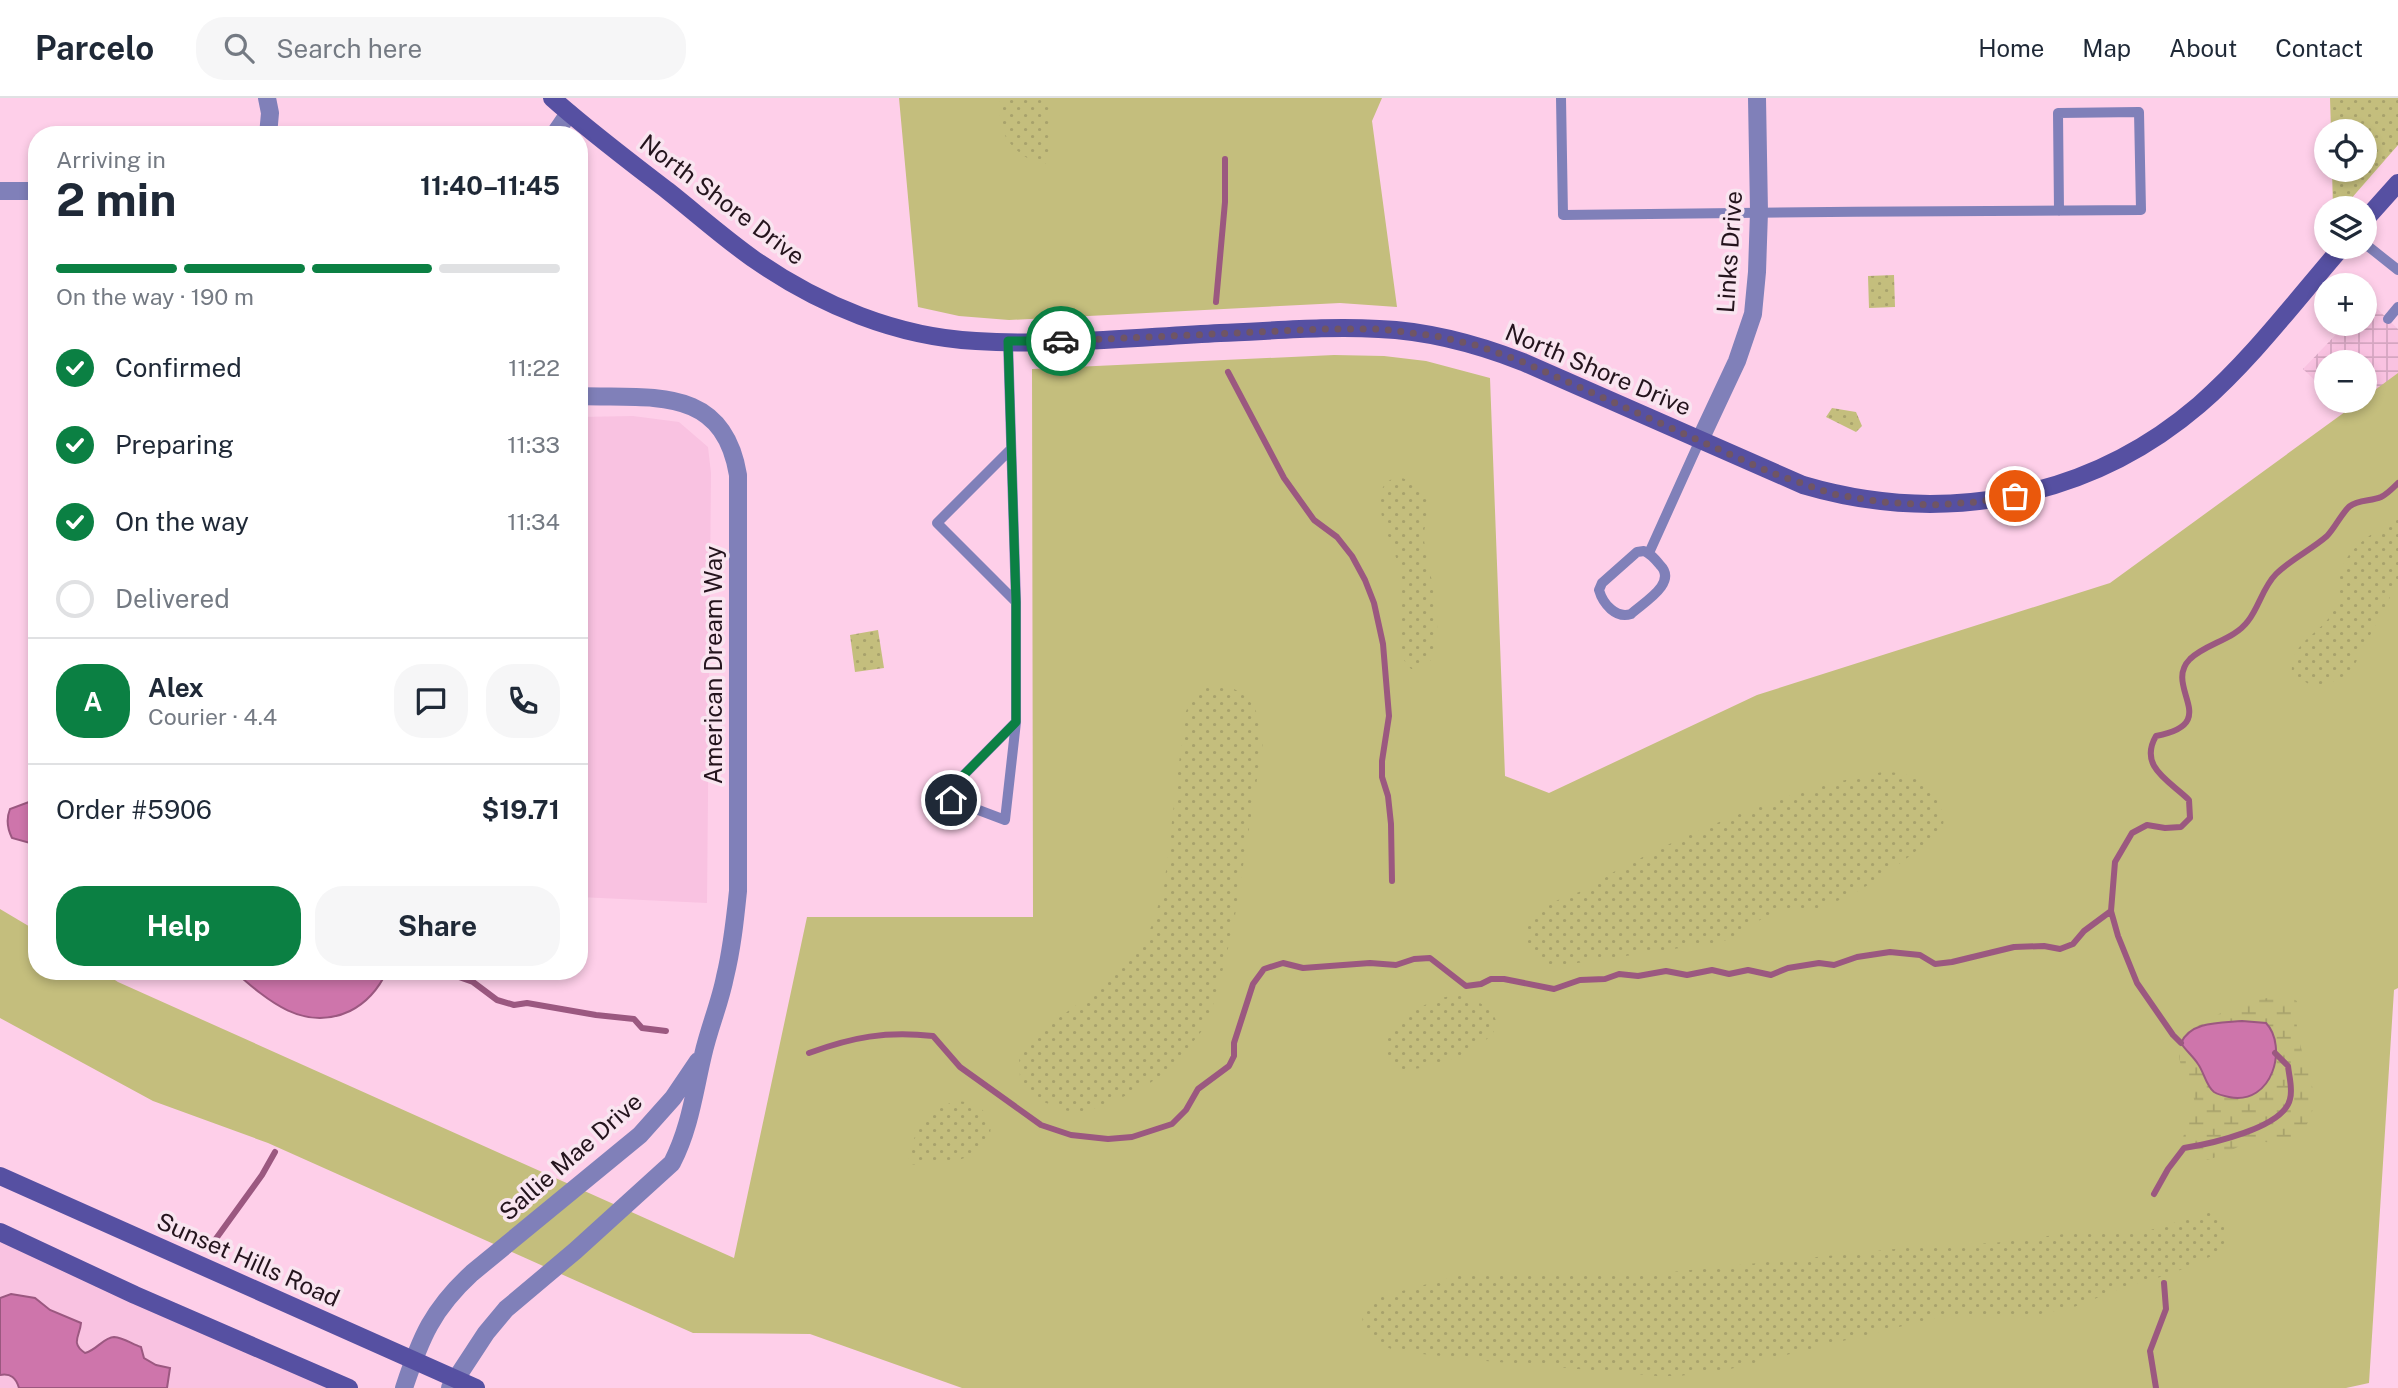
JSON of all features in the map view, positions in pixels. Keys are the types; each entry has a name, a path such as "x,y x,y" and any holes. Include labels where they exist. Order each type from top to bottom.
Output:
{"street":[{"path":"267,98 269,126"},
{"name":"North Shore Drive","path":"552,98 585,126"},
{"name":"Links Drive","path":"1700,440 1737,361 1751,322 1756,287 1759,212 1757,98"},
{"path":"560,126 569,113"},
{"name":"North Shore Drive","path":"588,128 753,258 805,292 886,325 975,341 1323,329 1415,332 1497,352 1803,485 1860,499 1908,504 1952,504 1995,499 2042,489 2088,473 2124,456 2161,434 2198,405 2249,353 2331,259"},
{"path":"2377,206 2398,183"},
{"path":"0,191 28,191"},
{"name":"American Dream Way","path":"588,396 672,400 691,405 709,415 721,428 735,455 738,475 738,891 725,978 703,1052"},
{"path":"453,1383 486,1333 506,1309 672,1163 692,1112 703,1052"},
{"name":"Sallie Mae Drive","path":"404,1388 431,1318 450,1293 640,1135 658,1117 703,1052"},
{"name":"Sunset Hills Road","path":"0,1176 413,1360 453,1383 476,1388"},
{"path":"0,1232 135,1295 349,1388"}],"lane":[{"path":"1561,98 1563,215 1759,212 2060,211 2141,210 2139,112 2058,113 2060,211"},
{"path":"2377,253 2398,270"},
{"path":"2388,319 2398,307"},
{"path":"1008,341 1016,602 1016,722 1005,820 951,800 948,791 1016,722"},
{"path":"1648,553 1700,440"},
{"path":"1011,449 937,523 1016,602"},
{"path":"1637,552 1648,553 1665,570 1665,583 1631,614 1624,617 1618,615 1601,597 1599,590 1602,583 1637,552"}],"shaded area":[{"path":"2377,309 2398,329 2398,422 2379,441 2349,413 2377,413 2377,350 2321,350 2335,336 2377,336"},
{"path":"2314,357 2314,380 2303,369"},
{"path":"633,416 679,422 708,447 711,473 707,903 588,897 588,417"},
{"path":"28,802 28,842 12,838 8,824 10,809"},
{"path":"245,980 382,980 372,994 356,1008 333,1017 302,1016 260,993"},
{"path":"2242,1021 2266,1023 2273,1033 2276,1059 2266,1084 2244,1097 2229,1097 2211,1089 2198,1064 2181,1043 2199,1027"},
{"path":"0,1232 77,1269 326,1388 0,1388"},
{"path":"11,1294 35,1298 50,1310 81,1323 77,1343 85,1353 114,1337 141,1347 144,1358 156,1365 170,1368 167,1388 19,1388 12,1377 0,1375 0,1298"}],"green space":[{"path":"899,98 1382,98 1372,121 1397,307 1340,303 1009,320 959,316 918,307"},
{"path":"1000,98 1052,98 1052,156 1045,164 1036,163 1024,156 1006,138 1001,124"},
{"path":"2330,98 2398,98 2398,145 2377,169 2377,119 2331,119"},
{"path":"2332,182 2366,182 2353,196 2333,196"},
{"path":"1894,275 1895,307 1869,308 1868,276"},
{"path":"1334,355 1384,356 1426,361 1490,378 1505,776 1549,793 1757,695 2110,583 2344,413 2377,413 2377,388 2398,373 2398,988 2394,990 2369,1383 2346,1388 962,1388 810,1334 693,1333 268,1143 153,1101 0,1018 0,909 28,926 28,980 115,980 734,1258 807,917 1033,917 1032,369"},
{"path":"1832,408 1856,412 1862,426 1856,432 1826,417"},
{"path":"1397,477 1416,486 1428,503 1424,540 1437,615 1434,654 1425,666 1411,669 1403,659 1400,646 1399,570 1380,505 1381,493 1386,483"},
{"path":"2398,518 2398,582 2355,664 2346,675 2322,687 2313,687 2292,673 2295,654 2333,612 2340,574 2348,556 2380,528"},
{"path":"878,630 884,668 855,672 850,635"},
{"path":"1217,684 1237,691 1251,703 1256,711 1263,742 1233,928 1216,997 1204,1028 1174,1066 1150,1083 1117,1100 1090,1110 1062,1110 1035,1098 1026,1090 1020,1079 1019,1055 1031,1038 1107,983 1142,945 1152,925 1164,887 1185,714 1196,694"},
{"path":"1882,772 1913,777 1926,786 1938,802 1943,826 1935,837 1897,866 1844,898 1815,909 1777,912 1721,942 1550,967 1541,962 1529,948 1526,940 1528,924 1533,916 1552,902 1590,887 1649,854 1746,811 1813,789"},
{"path":"1459,995 1477,1002 1492,1013 1497,1024 1493,1033 1469,1051 1435,1065 1405,1069 1389,1063 1385,1042 1399,1024 1426,1004"},
{"path":"2287,996 2297,1001 2298,1033 2312,1086 2313,1104 2307,1125 2294,1138 2285,1141 2252,1142 2208,1160 2191,1157 2185,1149 2183,1137 2195,1106 2179,1057 2181,1043 2198,1063 2211,1090 2273,1069 2275,1039 2272,1029 2255,1021 2196,1027 2239,1005"},
{"path":"956,1101 970,1103 987,1115 990,1133 986,1142 978,1151 961,1159 910,1164 911,1145 927,1118 937,1109"},
{"path":"2210,1212 2220,1216 2224,1225 2225,1242 2217,1253 2196,1264 2127,1286 2074,1307 2031,1316 1935,1318 1730,1369 1679,1376 1395,1351 1371,1339 1363,1328 1362,1311 1372,1299 1472,1272 1652,1274 1924,1246 1994,1243 2079,1232 2124,1234 2147,1231"}],"waterway":[{"path":"1216,302 1225,202 1225,159"},
{"path":"1228,372 1284,478 1314,520 1337,537 1352,556 1374,603 1383,644 1389,716 1382,777 1388,796 1391,824 1392,881"},
{"path":"2181,1043 2137,983 2111,911 2115,862 2132,833 2147,825 2181,827 2190,818 2189,800 2159,772 2151,756 2151,747 2156,736 2176,730 2186,722 2189,713 2182,681 2183,670 2190,659 2242,627 2276,574 2327,536 2350,506 2381,497 2398,483"},
{"path":"809,1053 869,1037 900,1034 933,1036 960,1067 1041,1125 1071,1135 1108,1139 1132,1137 1172,1124 1186,1110 1198,1089 1229,1066 1253,984 1264,969 1283,963 1303,968 1370,963 1396,965 1414,959 1430,958 1466,986 1481,984 1491,979 1504,979 1554,989 1580,980 1605,979 1619,974 1638,976 1666,971 1687,975 1712,970 1729,974 1748,970 1771,975 1788,968 1819,963 1834,965 1857,957 1890,952 1920,955 1935,964 2014,947 2044,946 2060,949 2073,944 2084,931 2111,911"},
{"path":"467,980 497,1000 514,1005 527,1003 634,1019 642,1028 666,1031"},
{"path":"2154,1194 2184,1148 2244,1133 2274,1118 2285,1109 2291,1095 2288,1066 2275,1053"},
{"path":"215,1240 262,1175 275,1152"},
{"path":"2156,1388 2150,1351 2166,1309 2164,1283"}],"way so far":[{"path":"1061,341 1323,329 1415,332 1479,346 1523,362 1772,473 1833,494 1883,502 1932,505 2015,496"}],"route":[{"path":"951,800 948,791 1016,722 1016,602 1008,341 1061,341"}]}
